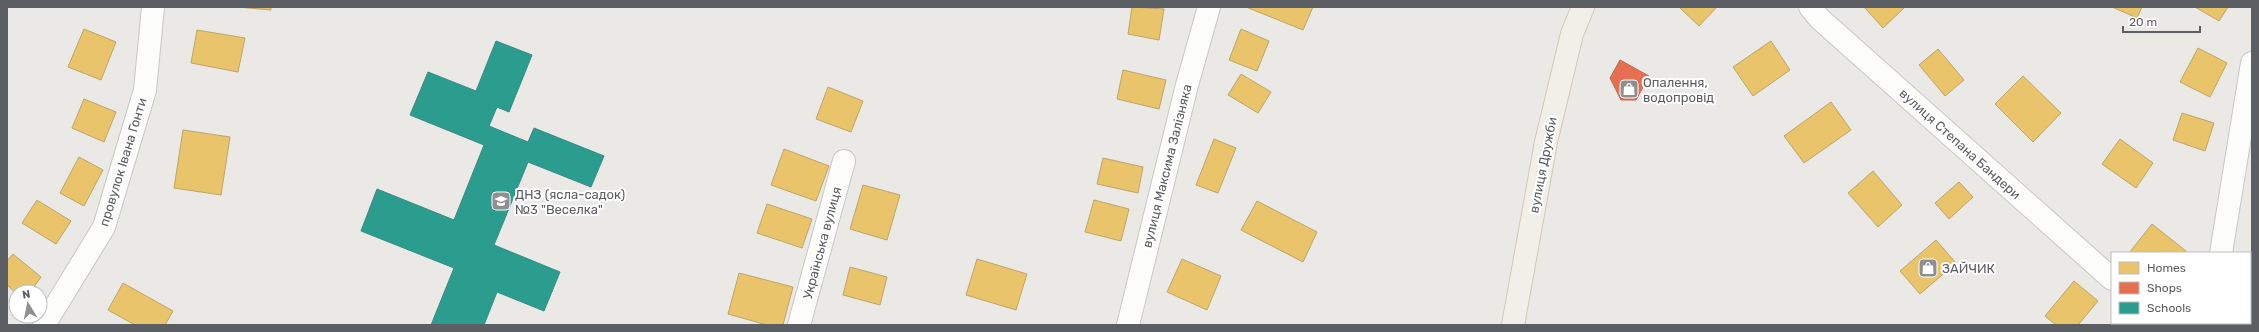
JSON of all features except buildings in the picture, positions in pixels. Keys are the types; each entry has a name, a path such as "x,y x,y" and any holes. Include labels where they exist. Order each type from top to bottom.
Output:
{"main road":[{"name":"вулиця Дружби","path":"1513,325 1546,142 1572,34 1583,7"}],"street":[{"name":"провулок Івана Гонти","path":"44,325 104,227 145,90 153,7"},
{"name":"вулиця Максима Залізняка","path":"1128,325 1187,85 1209,7"},
{"name":"вулиця Степана Бандери","path":"1810,7 1820,19 2111,278"},
{"path":"2221,252 2252,63"},
{"name":"Українська вулиця","path":"799,325 844,161"}],"place":[{"name":"Опалення, водопровід","path":"1629,89"},
{"name":"ДНЗ (ясла-садок) №3 \"Веселка\"","path":"501,201"},
{"name":"ЗАЙЧИК","path":"1928,268"}]}
